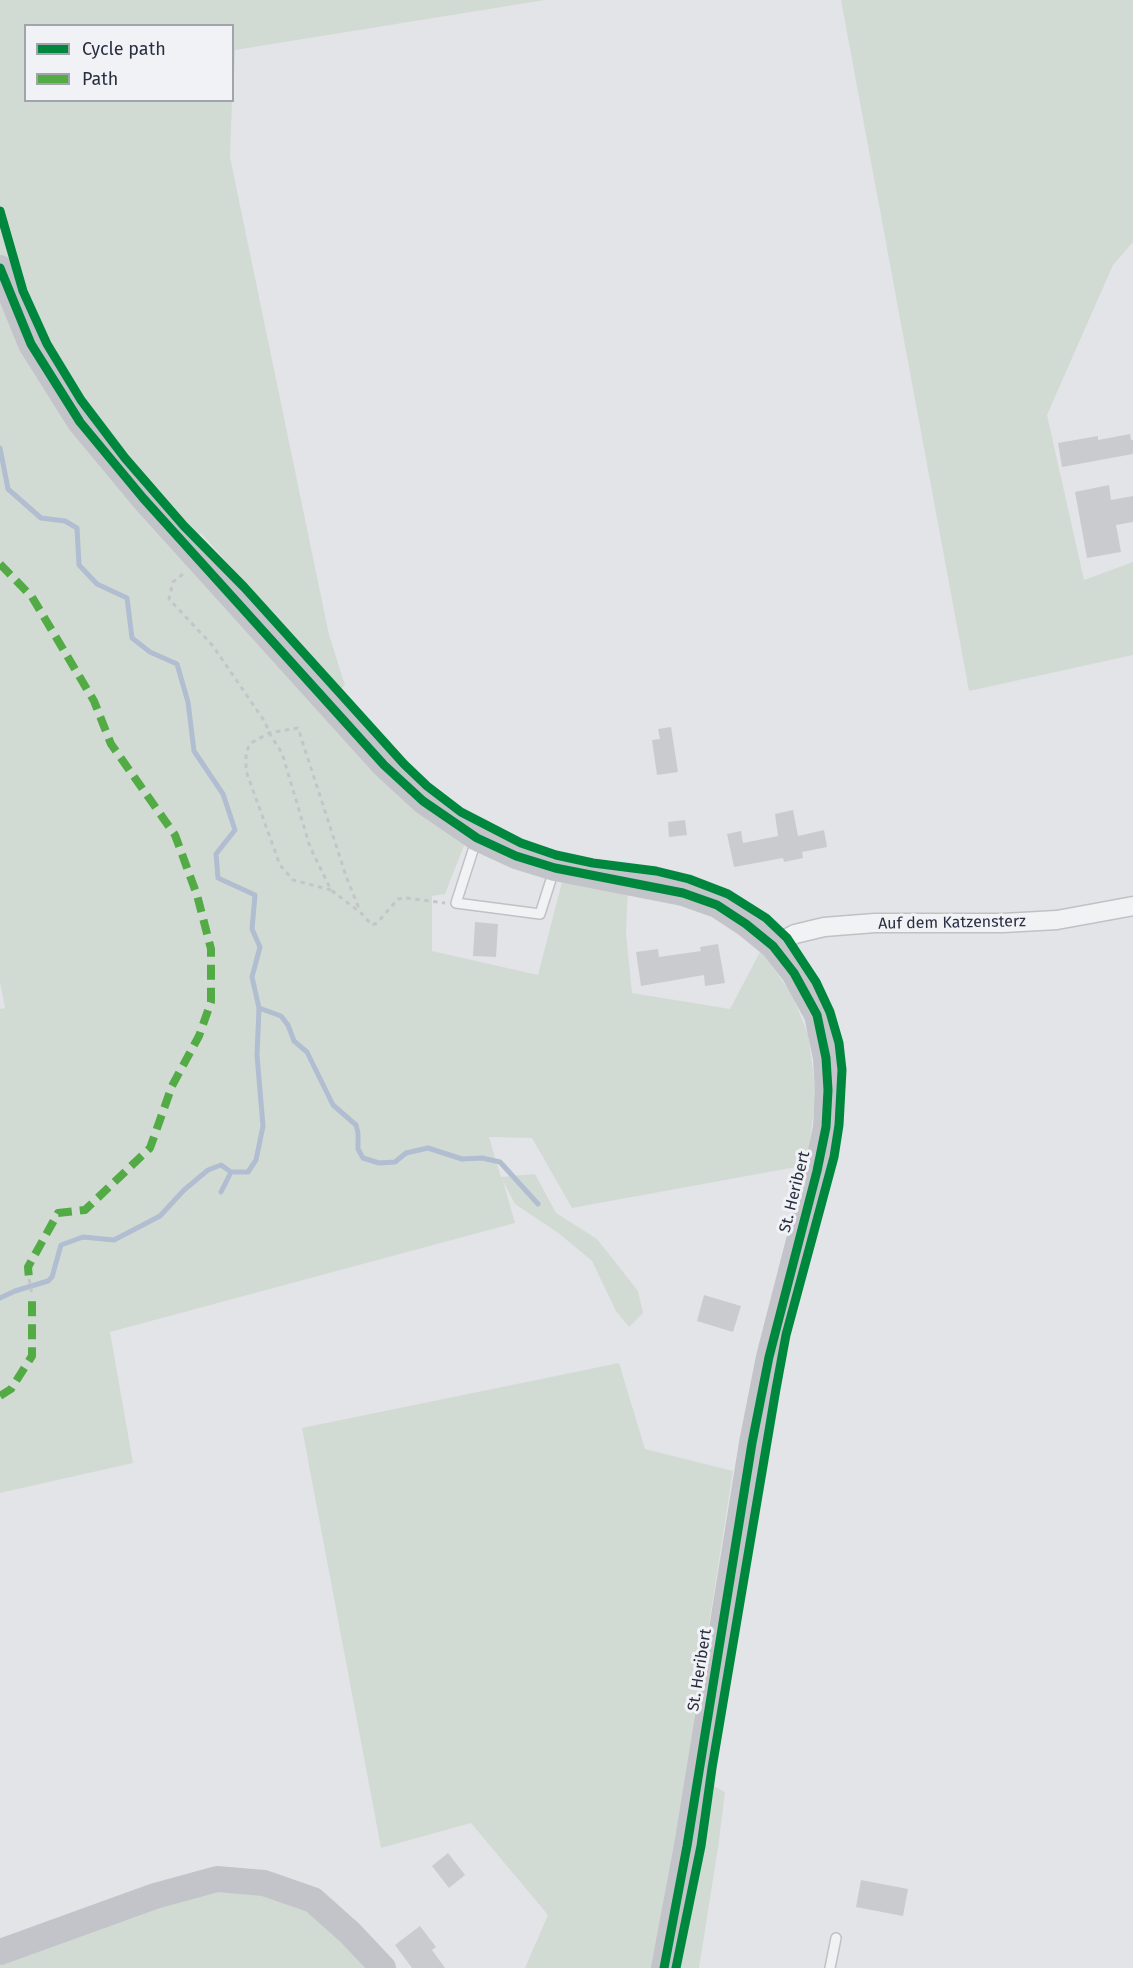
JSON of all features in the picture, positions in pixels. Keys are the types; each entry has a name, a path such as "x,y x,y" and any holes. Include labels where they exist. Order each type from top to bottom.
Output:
{"street":[{"name":"St. Heribert","path":"0,268 31,344 80,422 143,498 200,559 328,705 384,765 423,801 477,838 516,856 555,868 683,893 717,905 746,924 773,946 794,973 817,1015 826,1058 828,1090 826,1127 817,1171 771,1346 752,1443 687,1846 664,1968"},
{"name":"Auf dem Katzensterz","path":"773,946 795,934 824,927 875,923 1003,923 1057,920 1133,906"},
{"path":"0,1952 155,1896 217,1879 264,1883 312,1900 350,1933 382,1968"}],"lane":[{"path":"477,838 456,903 540,914 555,868"},
{"path":"831,1968 836,1938"}],"path":[{"path":"200,559 174,582 169,599 213,646 265,722 282,753 310,847 331,890"},
{"path":"361,913 346,876 298,728 269,733 251,743 246,752 246,771 280,865 293,880 331,890 361,913 372,925 377,923 398,899 456,903"},
{"path":"28,1279 32,1295"}],"shaded area":[{"path":"0,0 545,0 235,50 234,74 234,24 24,24 24,102 232,102 230,157 329,635 345,685 340,690 201,533 181,550 465,843 445,894 432,896 432,951 538,975 562,882 628,890 626,932 632,993 730,1009 761,950 792,995 808,1034 816,1092 807,1165 572,1208 532,1138 489,1137 501,1177 535,1174 556,1213 597,1239 638,1291 643,1313 629,1327 616,1311 592,1261 557,1232 515,1204 503,1181 515,1223 110,1332 133,1463 0,1493 0,1009 5,1008 0,982"},
{"path":"841,0 1133,0 1133,242 1113,265 1047,415 1084,580 1133,562 1133,655 969,691"},
{"path":"619,1363 645,1449 733,1471 686,1771 725,1792 718,1848 699,1968 525,1968 548,1915 471,1823 381,1848 302,1428"},
{"path":"203,1890 257,1891 299,1902 342,1937 366,1968 0,1968 0,1964"}],"building":[{"path":"1130,434 1133,440 1133,454 1062,467 1058,443 1098,436 1098,440"},
{"path":"1109,485 1111,500 1133,496 1133,522 1116,525 1121,552 1087,558 1075,492"},
{"path":"671,727 678,772 657,775 652,740 660,739 658,729"},
{"path":"793,810 798,836 824,830 827,847 802,852 803,858 784,862 783,858 734,867 727,834 741,831 743,843 778,836 775,814"},
{"path":"685,820 687,835 669,837 668,822"},
{"path":"475,922 498,924 496,957 473,956"},
{"path":"718,944 725,983 705,986 704,975 641,986 636,952 658,949 659,957 701,951 700,947"},
{"path":"704,1295 741,1306 733,1332 697,1321"},
{"path":"448,1853 465,1875 449,1888 432,1866"},
{"path":"861,1880 908,1889 903,1916 856,1907"},
{"path":"420,1926 436,1947 432,1950 445,1968 412,1968 395,1945"}],"waterway":[{"path":"0,448 8,489 41,518 65,521 77,528 79,565 97,584 127,598 132,638 150,652 177,664 188,702 194,751 223,794 235,830 216,854 218,878 255,895 252,929 260,947 252,977 259,1008 257,1055 263,1126 256,1160 248,1172 231,1172 221,1165 208,1170 184,1190 160,1216 114,1240 83,1237 61,1245 52,1277 48,1281 0,1298"},
{"path":"259,1008 281,1016 288,1025 294,1041 307,1052 333,1105 356,1125 358,1149 363,1158 379,1163 395,1162 406,1153 428,1148 462,1159 482,1158 500,1162 538,1204"},
{"path":"221,1192 231,1172"}],"marked path":[{"path":"0,564 32,597 94,701 111,744 175,835 197,895 211,949 211,1002 199,1036 172,1086 150,1148 85,1210 58,1213 28,1267 29,1279"},
{"path":"0,1396 11,1389 32,1356 32,1295"}],"cycle path":[{"path":"0,211 23,291 47,344 81,400 125,458 184,526 244,587 404,764 427,786 461,812 521,843 556,855 593,863 656,871 689,879 728,894 766,918 787,938 816,982 830,1012 839,1043 842,1070 839,1125 834,1157 786,1335 712,1768 701,1846 676,1968"},
{"path":"0,268 31,344 80,422 143,498 384,765 423,801 477,838 516,856 555,868 683,893 717,905 746,924 773,946 794,973 817,1015 826,1058 828,1090 826,1127 817,1171 769,1357 752,1443 687,1846 664,1968"}]}
